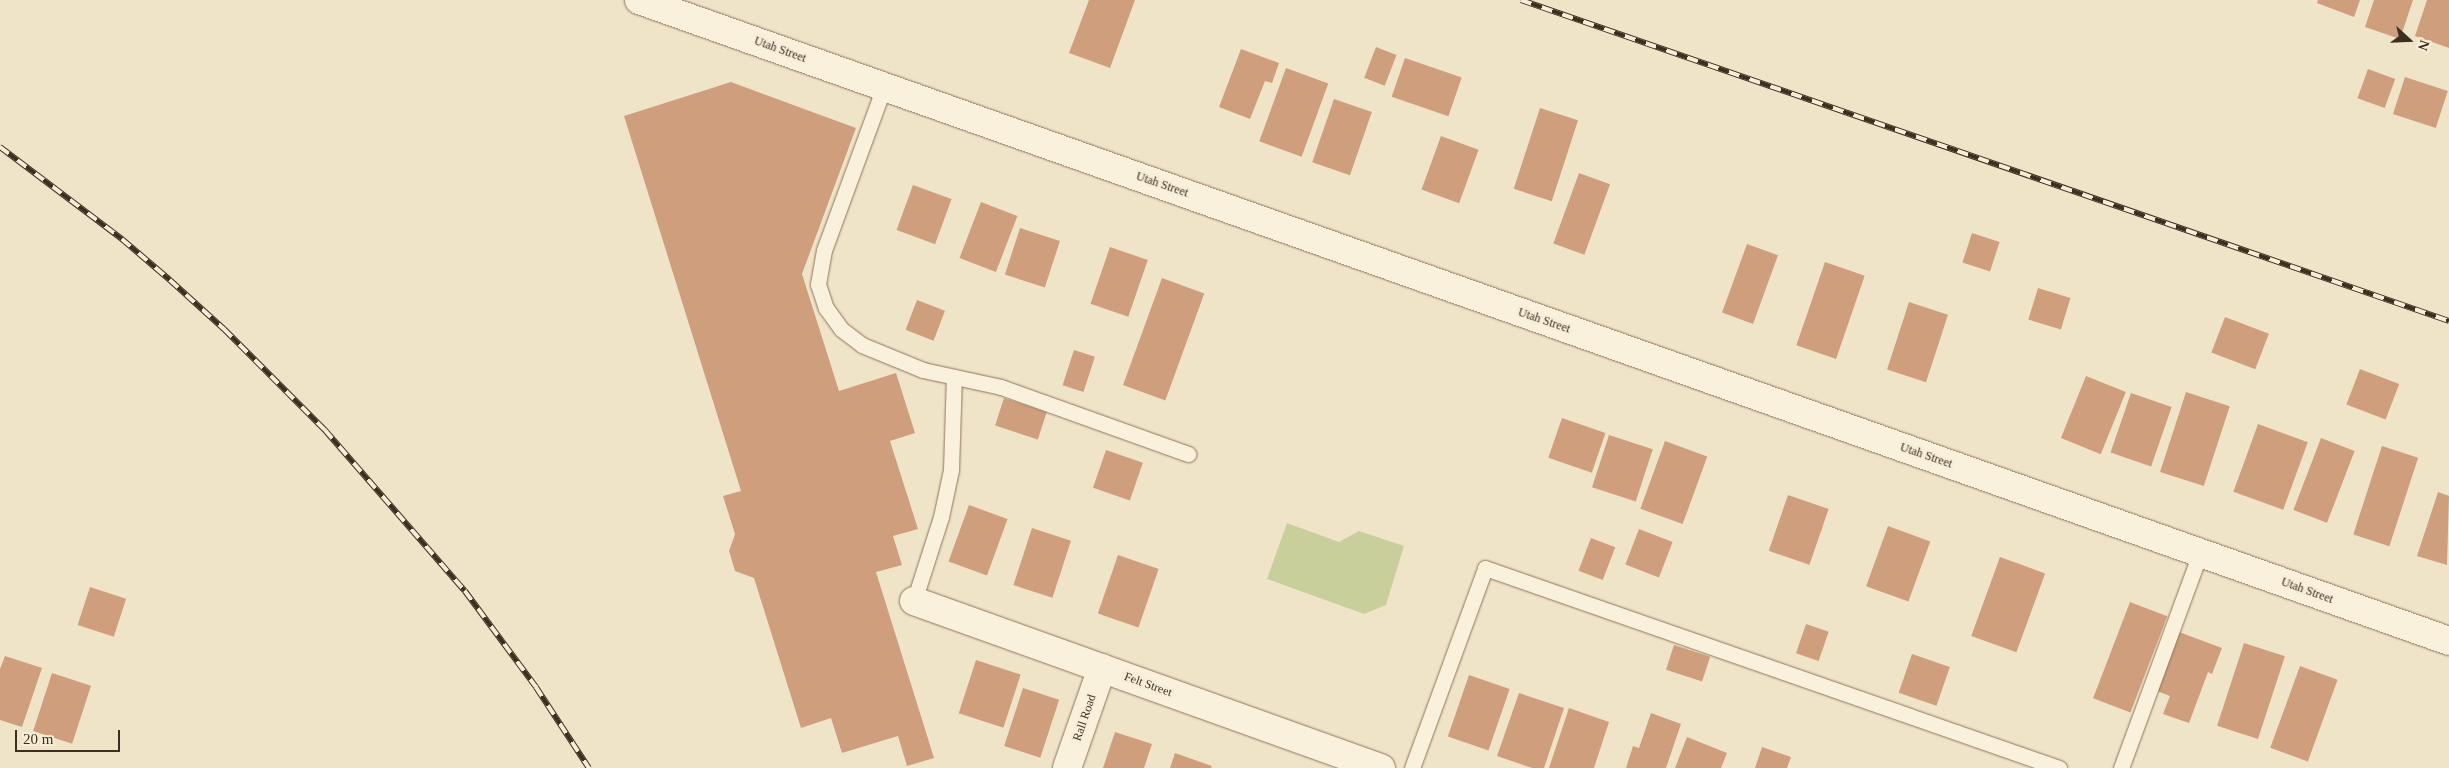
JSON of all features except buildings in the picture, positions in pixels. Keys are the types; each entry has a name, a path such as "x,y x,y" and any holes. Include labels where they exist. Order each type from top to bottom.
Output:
{"street":[{"name":"Utah Street","path":"639,0 2449,641"},
{"name":"Felt Street","path":"914,602 1382,768"},
{"name":"Rall Road","path":"1068,768 1102,668"}],"lane":[{"path":"884,87 824,250 818,284 826,308 841,330 862,345 923,370 1001,387 1188,454"},
{"path":"914,602 941,517 951,470 954,377"},
{"path":"2121,768 2200,553"},
{"path":"1412,768 1485,568 2058,768"}],"green space":[{"path":"1287,523 1339,542 1359,531 1404,546 1386,605 1364,614 1267,579"}],"railway":[{"path":"1521,0 2449,321"},
{"path":"0,147 122,239 170,280 224,329 325,430 465,591 536,687 589,768"}]}
